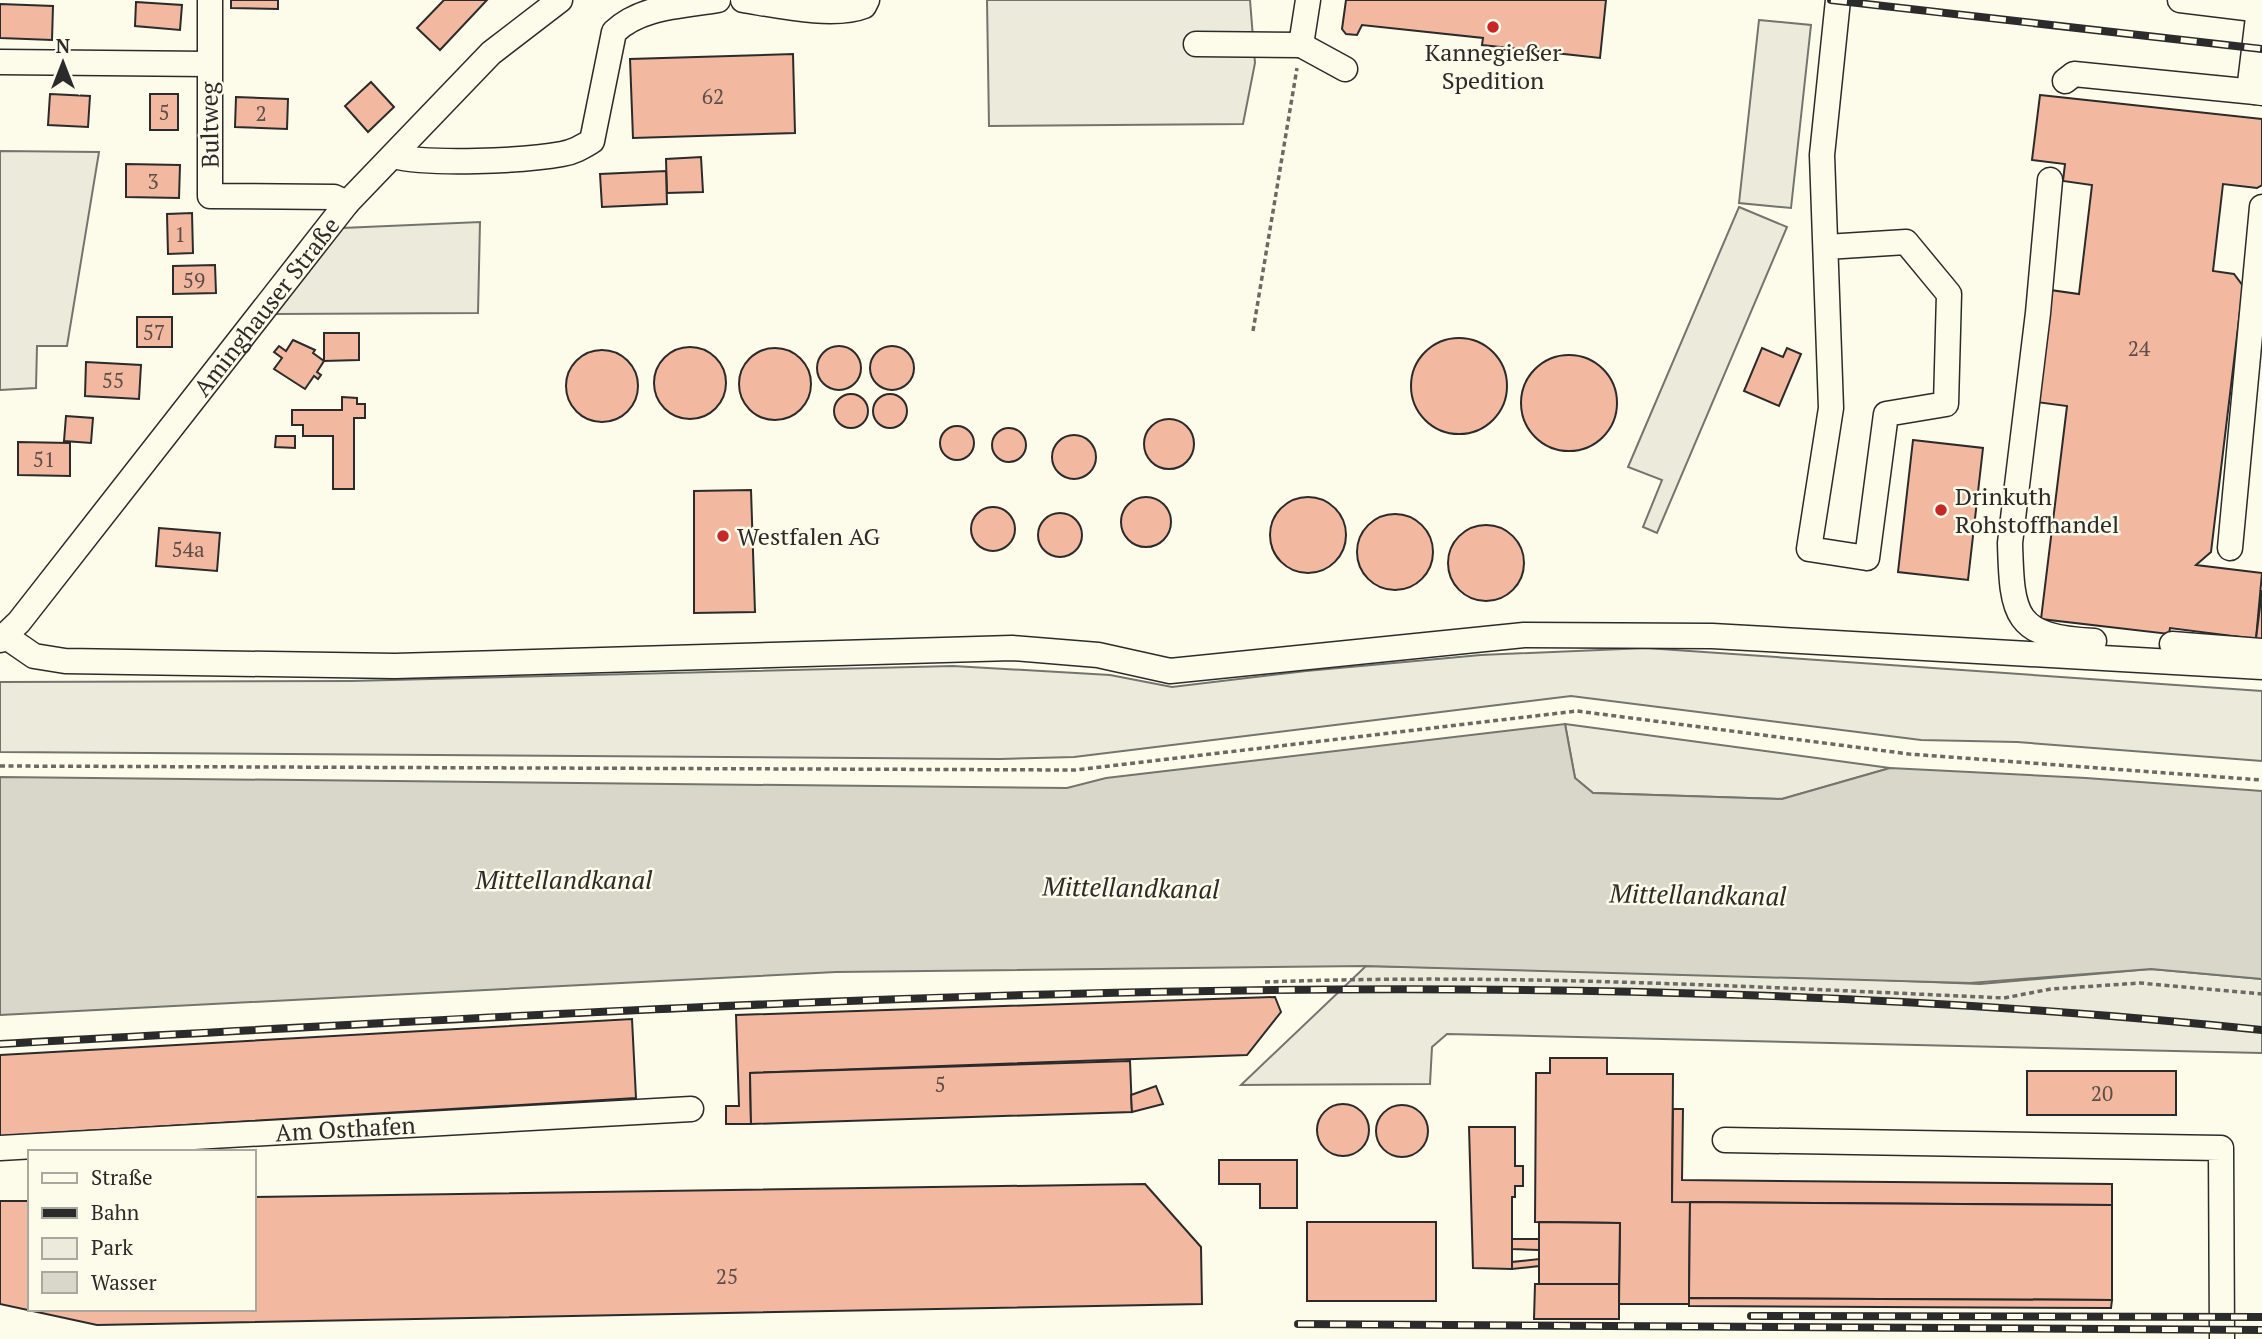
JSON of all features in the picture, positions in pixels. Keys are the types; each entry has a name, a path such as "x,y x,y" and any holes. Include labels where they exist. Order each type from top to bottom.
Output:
{"street":[{"name":"Bultweg","path":"210,0 210,196 334,197 347,202"},
{"name":"Aminghauser Straße","path":"2,638 19,622 347,202 491,53 560,0"},
{"path":"393,156 414,161 492,159 563,155 579,150 592,141 614,32 634,17 650,11 718,0"},
{"path":"743,0 806,10 854,10 864,6 867,0"},
{"path":"1301,45 1308,0"},
{"path":"1825,247 1906,242 1948,294 1946,404 1886,414 1867,558 1809,550 1831,408 1825,247 1822,155 1838,0"},
{"path":"2180,0 2260,9 2250,83 2259,92"},
{"path":"1196,44 1301,45 1345,69"},
{"path":"0,62 208,64"},
{"path":"2065,81 2074,74 2259,92"},
{"path":"2050,180 2038,313 2010,543 2018,614 2031,628 2071,640 2262,651"},
{"path":"2230,548 2262,207"},
{"path":"2,638 34,656 65,661 381,666 1012,648 1098,655 1170,671 1524,635 1712,636 2262,667"},
{"name":"Am Osthafen","path":"0,1148 691,1109"},
{"path":"1725,1140 2221,1148 2222,1339"}],"path":[{"path":"1253,331 1301,45"},
{"path":"0,766 1075,770 1577,710 1909,754 2262,780"},
{"path":"1265,982 1338,979 1668,982 2004,998 2051,989 2140,983 2262,994"}],"green space":[{"path":"0,151 99,152 67,346 37,346 36,388 0,390"},
{"path":"480,222 478,313 274,314 342,228"},
{"path":"1646,648 2262,691 2262,761 2017,742 1921,740 1571,696 1074,757 1000,759 0,752 0,682 351,681 953,666 1110,675 1172,687 1306,671 1481,655"},
{"path":"1565,724 1890,768 1782,799 1593,793 1575,778"},
{"path":"1366,966 1711,973 1980,984 2151,969 2262,979 2262,1053 1447,1034 1432,1047 1430,1084 1241,1085"}],"shaded area":[{"path":"987,0 1250,0 1255,63 1243,124 989,126"},
{"path":"1759,20 1811,25 1791,208 1739,203"},
{"path":"1739,207 1787,227 1657,533 1643,527 1662,480 1628,467"}],"water":[{"name":"Mittellandkanal","path":"1565,724 1575,778 1593,793 1782,799 1890,768 2086,778 2262,791 2262,979 2151,969 1970,983 1366,966 836,972 0,1015 0,777 1067,788 1106,778"}],"building":[{"path":"231,0 278,0 278,9 231,8"},
{"path":"444,0 487,0 440,50 417,28"},
{"name":"Kannegießer Spedition","path":"1346,0 1606,0 1600,58 1482,45 1483,38 1362,25 1357,35 1346,34 1342,29"},
{"path":"136,2 182,5 180,30 135,26"},
{"path":"0,4 53,6 52,40 0,38"},
{"path":"793,54 795,133 633,138 630,59"},
{"path":"371,82 394,107 368,132 345,106"},
{"path":"50,94 90,96 88,127 48,125"},
{"path":"150,94 178,94 178,130 150,130"},
{"path":"2040,95 2262,119 2262,185 2257,188 2223,184 2213,271 2234,274 2243,286 2211,552 2196,565 2262,573 2256,639 2170,628 2169,634 2041,619 2067,406 2036,402 2050,290 2079,294 2092,185 2063,181 2065,164 2032,160"},
{"path":"236,97 288,99 287,129 235,127"},
{"path":"701,157 703,192 667,193 666,159"},
{"path":"126,164 180,165 179,198 126,197"},
{"path":"666,171 667,204 602,207 600,174"},
{"path":"192,213 193,253 168,254 167,214"},
{"path":"215,265 216,293 173,294 173,266"},
{"path":"137,317 172,317 172,347 137,347"},
{"path":"324,333 359,333 359,360 324,361"},
{"path":"1459,338 1477,342 1493,352 1503,368 1507,386 1503,404 1493,420 1477,430 1459,434 1441,430 1425,420 1415,404 1411,386 1415,368 1425,352 1441,342"},
{"path":"293,340 315,350 313,353 324,361 317,372 321,375 318,379 314,376 305,389 274,369 282,358 274,352 279,346 286,351"},
{"path":"839,346 854,353 861,368 854,383 839,390 824,383 817,368 824,353"},
{"path":"892,346 907,353 914,368 907,383 892,390 877,383 870,368 877,353"},
{"path":"690,347 710,353 720,363 726,383 720,403 710,413 690,419 670,413 660,403 654,383 660,363 670,353"},
{"path":"775,348 795,354 805,364 811,384 805,404 795,414 775,420 755,414 745,404 739,384 745,364 755,354"},
{"path":"1762,348 1783,357 1787,348 1801,354 1779,406 1744,391"},
{"path":"602,350 622,356 632,366 638,386 632,406 622,416 602,422 582,416 572,406 566,386 572,366 582,356"},
{"path":"1569,355 1587,359 1603,369 1613,385 1617,403 1613,421 1603,437 1587,447 1569,451 1551,447 1535,437 1525,421 1521,403 1525,385 1535,369 1551,359"},
{"path":"86,362 141,365 139,399 85,396"},
{"path":"851,394 863,399 868,411 863,423 851,428 839,423 834,411 839,399"},
{"path":"890,394 902,399 907,411 902,423 890,428 878,423 873,411 878,399"},
{"path":"342,397 357,398 357,404 365,404 365,418 354,418 354,489 333,489 333,436 303,436 303,425 292,425 292,410 342,410"},
{"path":"66,416 93,418 91,443 64,441"},
{"path":"1169,419 1187,426 1194,444 1187,462 1169,469 1151,462 1144,444 1151,426"},
{"path":"957,426 969,431 974,443 969,455 957,460 945,455 940,443 945,431"},
{"path":"1009,428 1021,433 1026,445 1021,457 1009,462 997,457 992,445 997,433"},
{"path":"1074,435 1089,442 1096,457 1089,472 1074,479 1059,472 1052,457 1059,442"},
{"path":"276,436 295,436 295,448 275,447"},
{"name":"Drinkuth Rohstoffhandel","path":"1913,440 1983,448 1968,580 1898,572"},
{"path":"18,442 70,443 70,476 18,475"},
{"name":"Westfalen AG","path":"751,490 755,612 694,613 694,491"},
{"path":"1146,497 1164,504 1171,522 1164,540 1146,547 1128,540 1121,522 1128,504"},
{"path":"1308,497 1322,500 1335,508 1343,521 1346,535 1343,549 1335,562 1322,570 1308,573 1294,570 1281,562 1273,549 1270,535 1273,521 1281,508 1294,500"},
{"path":"993,507 1008,514 1015,529 1008,544 993,551 978,544 971,529 978,514"},
{"path":"1060,513 1075,520 1082,535 1075,550 1060,557 1045,550 1038,535 1045,520"},
{"path":"1395,514 1409,517 1422,525 1430,538 1433,552 1430,566 1422,579 1409,587 1395,590 1381,587 1368,579 1360,566 1357,552 1360,538 1368,525 1381,517"},
{"path":"1486,525 1500,528 1513,536 1521,549 1524,563 1521,577 1513,590 1500,598 1486,601 1472,598 1459,590 1451,577 1448,563 1451,549 1459,536 1472,528"},
{"path":"159,528 220,533 217,571 156,566"},
{"path":"2262,590 2262,640 2256,639"},
{"path":"1275,997 1281,1012 1247,1055 750,1073 751,1124 726,1124 726,1106 739,1106 736,1015"},
{"path":"632,1019 636,1098 0,1136 0,1055"},
{"path":"1550,1058 1607,1058 1607,1074 1673,1074 1672,1202 1690,1202 1689,1304 1619,1304 1620,1223 1535,1222 1536,1073 1550,1073"},
{"path":"1130,1061 1132,1112 751,1124 750,1073"},
{"path":"2027,1071 2176,1071 2176,1115 2027,1115"},
{"path":"1156,1086 1163,1104 1132,1112 1131,1095"},
{"path":"1343,1104 1353,1106 1361,1112 1367,1120 1367,1140 1361,1148 1353,1154 1343,1156 1333,1154 1325,1148 1319,1140 1317,1130 1319,1120 1325,1112 1333,1106"},
{"path":"1402,1105 1412,1107 1420,1113 1426,1121 1426,1141 1420,1149 1412,1155 1402,1157 1392,1155 1384,1149 1378,1141 1376,1131 1378,1121 1384,1113 1392,1107"},
{"path":"1673,1109 1683,1109 1682,1180 2112,1184 2112,1205 1672,1202"},
{"path":"1469,1127 1515,1127 1515,1166 1523,1166 1523,1186 1515,1186 1515,1197 1512,1197 1512,1269 1473,1268"},
{"path":"1219,1160 1297,1160 1297,1208 1260,1208 1260,1184 1219,1184"},
{"path":"1145,1184 1201,1247 1202,1304 97,1325 32,1311 256,1311 256,1197"},
{"path":"0,1201 28,1201 28,1310 0,1304"},
{"path":"1690,1202 2112,1205 2112,1300 1689,1298"},
{"path":"1307,1222 1436,1222 1436,1301 1307,1301"},
{"path":"1539,1222 1620,1223 1619,1284 1539,1284"},
{"path":"1512,1239 1539,1239 1539,1250 1512,1249"},
{"path":"1539,1259 1539,1266 1512,1269 1512,1262"},
{"path":"1535,1284 1619,1284 1619,1319 1534,1319"},
{"path":"1689,1298 2112,1300 2111,1308 1689,1306"}],"railway":[{"path":"1831,0 2262,49"},
{"path":"0,1044 848,1001 1131,992 1414,989 1697,994 1980,1007 2262,1030"},
{"path":"1751,1316 2262,1317"},
{"path":"1298,1324 2262,1330"}],"place":[{"name":"Kannegießer Spedition","path":"1493,27"},
{"name":"Drinkuth Rohstoffhandel","path":"1941,510"},
{"name":"Westfalen AG","path":"723,536"}]}
